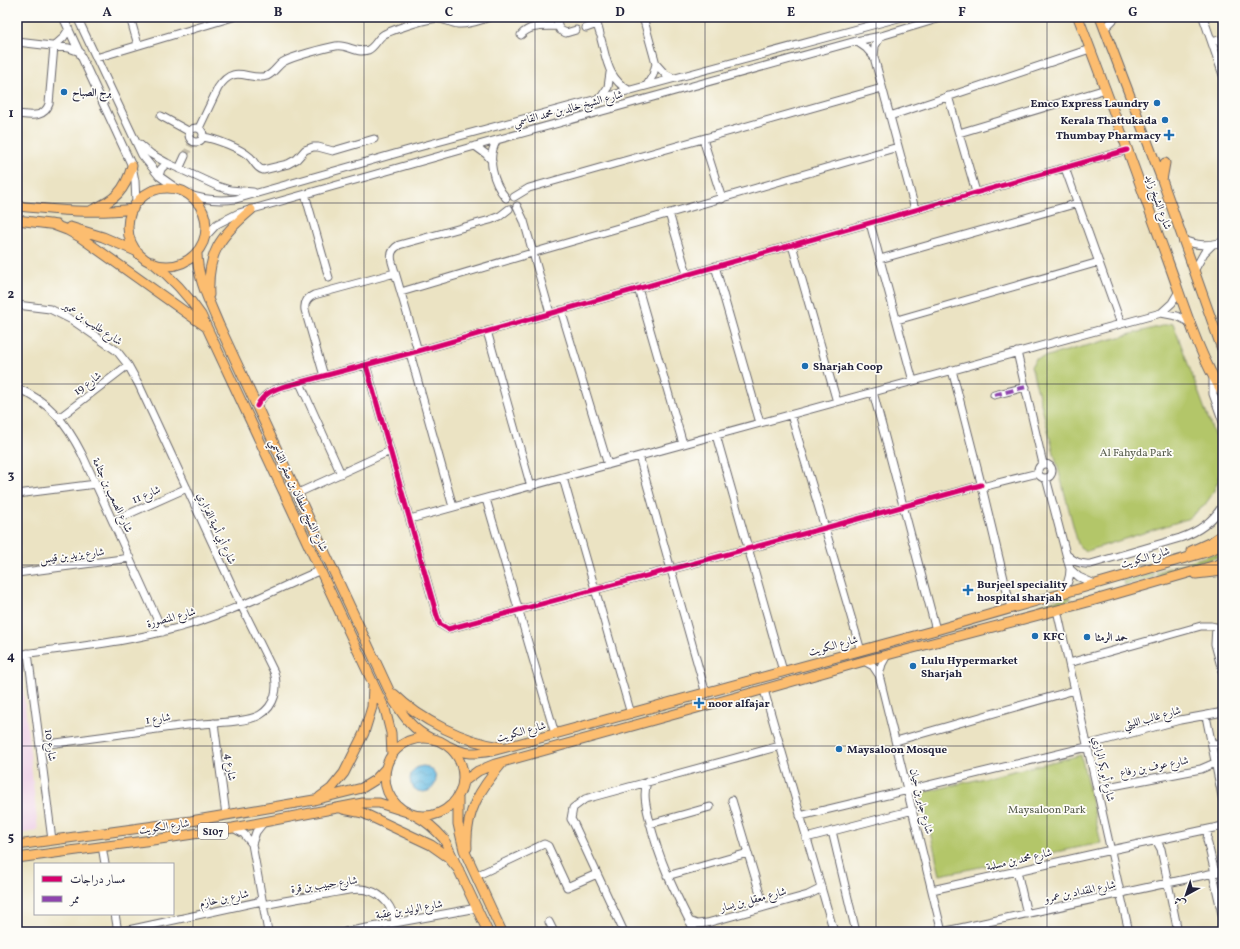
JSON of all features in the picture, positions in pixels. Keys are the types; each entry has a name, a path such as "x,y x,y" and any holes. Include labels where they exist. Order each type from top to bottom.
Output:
{"main road":[{"name":"شارع الشيخ زايد","path":"1078,17 1106,89 1191,323 1213,376 1223,392"},
{"name":"شارع الشيخ زايد","path":"1100,17 1162,180 1223,352"},
{"path":"1162,180 1165,163"},
{"path":"88,212 107,203 119,194 127,181 132,166"},
{"path":"169,188 183,192 199,205 203,212 206,228 205,237 196,252 189,259 180,264 171,266 161,265 144,258 132,244 129,231 129,218 134,206 143,197 160,189 169,188"},
{"path":"19,204 88,212 110,211 134,206"},
{"path":"210,304 210,269 216,248 228,230 251,210"},
{"path":"17,220 52,224 90,232 138,252"},
{"path":"52,224 80,237 188,312 206,327"},
{"name":"شارع الشيخ سلطان بن صقر القاسمي","path":"196,252 198,272 210,304 389,690 410,724 420,734 432,739"},
{"name":"شارع الشيخ سلطان بن صقر القاسمي","path":"152,262 180,286 201,315 385,709 391,733 392,756"},
{"path":"1181,559 1188,553 1211,542 1223,534"},
{"name":"شارع الكويت","path":"448,746 462,753 492,751 706,694 782,671 936,630 1203,553 1223,545"},
{"path":"463,782 478,771 504,762 864,661 1088,602 1223,563"},
{"path":"1187,573 1204,574 1223,572"},
{"path":"1088,602 1096,595 1111,588 1113,584 1111,580"},
{"path":"804,678 799,675 800,672 818,666 826,660"},
{"path":"314,800 331,789 344,773 364,732 372,707 372,680"},
{"path":"389,690 401,702 418,714 442,727 473,741 493,746 506,747"},
{"path":"488,932 444,839 430,825 398,806 387,789 386,768 392,756 400,747 409,741 420,738 432,739 440,742 448,746 460,762 463,782 458,798 458,824 464,850 502,932"},
{"path":"469,862 466,839 469,818 482,789 504,762"},
{"name":"شارع الكويت","path":"17,845 191,821 314,800 362,788 375,780 386,768"},
{"path":"410,813 426,816 438,814 450,808 458,798"},
{"name":"شارع الكويت","path":"17,858 102,846 160,840 263,823 356,804 371,803 386,805 410,813"},
{"path":"334,809 344,809 364,813 431,845 448,857 459,870"},
{"path":"160,840 170,833 195,828 196,824 191,821"}],"street":[{"path":"63,17 132,166 135,181 134,206"},
{"name":"شارع الشيخ خالد بن محمد القاسمي","path":"77,17 142,155 159,176 183,192 197,198 211,200 236,199 419,147 902,17"},
{"path":"130,17 138,45"},
{"path":"96,58 232,17"},
{"path":"199,128 218,88 221,83 230,76 241,73 258,77 268,76 286,60 336,46 347,47 356,51 366,51 374,46 384,34 431,19 440,18 456,24 464,24 490,17"},
{"path":"557,17 558,26 563,32 576,30"},
{"path":"643,17 656,64 665,74 673,78"},
{"name":"شارع الشيخ خالد بن محمد القاسمي","path":"205,237 217,224 228,218 251,210 474,146 881,36 944,17"},
{"path":"1104,29 1116,17"},
{"path":"1204,17 1223,75"},
{"path":"586,28 596,21 610,73 608,87 600,99"},
{"path":"521,35 532,27 558,26"},
{"path":"17,114 36,116 47,110 49,104 54,46 63,38 69,29"},
{"path":"881,36 875,46 874,57 915,209"},
{"path":"1212,42 1223,38"},
{"path":"17,42 72,48 80,52"},
{"path":"856,42 866,48 874,57"},
{"path":"890,116 1090,48"},
{"path":"648,85 656,64"},
{"path":"610,73 618,84 630,91"},
{"path":"509,209 505,203 510,197 529,188 703,140 882,88"},
{"path":"959,133 1106,89"},
{"path":"948,96 976,192"},
{"path":"161,116 190,132"},
{"path":"190,132 194,128 199,128"},
{"path":"199,128 203,136"},
{"path":"190,132 192,142 198,141 203,136"},
{"path":"203,136 217,140 243,152 263,170 288,164 296,159 305,150 313,147 333,150 374,139"},
{"path":"134,139 151,154 179,169 217,186 237,191 261,192"},
{"path":"497,140 492,153 492,162 498,186 510,197 517,200 517,206 524,221 550,313"},
{"path":"703,140 722,199"},
{"path":"474,146 486,154 492,162"},
{"path":"399,168 395,162 396,158 419,147"},
{"path":"401,292 898,147"},
{"path":"250,391 259,393 268,392 418,351 1127,150"},
{"path":"179,169 186,156"},
{"path":"159,176 161,169 167,163"},
{"path":"1065,168 1121,324"},
{"path":"211,200 215,194 217,186"},
{"path":"305,194 329,278"},
{"path":"880,259 1078,203"},
{"path":"418,351 391,257 392,252 399,245 490,220 500,216 509,209 514,209 517,206"},
{"path":"669,214 687,274"},
{"path":"870,223 913,380"},
{"path":"1183,240 1198,245 1212,245 1223,242"},
{"path":"792,245 837,402"},
{"path":"1194,271 1204,253 1212,245"},
{"path":"897,320 1099,262"},
{"path":"715,266 760,423"},
{"path":"324,376 305,310 305,302 307,299 314,295 396,273"},
{"path":"638,288 683,444"},
{"path":"1162,314 1172,303 1179,291"},
{"name":"شارع طليب بن عمير","path":"17,305 43,308 65,316 110,345 128,365"},
{"path":"561,310 608,465"},
{"path":"410,519 1121,324 1162,314 1177,316 1191,323"},
{"path":"487,331 531,487"},
{"path":"1017,352 1043,464"},
{"path":"410,353 453,507"},
{"name":"شارع 19","path":"59,418 128,365"},
{"name":"شارع أبي أمية الفزاري","path":"128,365 139,384 241,605 274,672 276,690 272,701"},
{"path":"366,365 437,616 440,624 448,629 982,486 1038,473"},
{"path":"952,370 982,486 1011,608"},
{"path":"1213,376 1213,394 1223,422"},
{"path":"300,383 341,474"},
{"name":"شارع الصعب بن جثامة","path":"17,388 40,400 59,418 77,444 164,632"},
{"path":"994,395 1026,388"},
{"path":"257,406 261,398 268,392"},
{"path":"873,392 936,630"},
{"path":"791,415 861,651"},
{"path":"716,435 782,671"},
{"path":"298,494 390,451"},
{"path":"639,456 706,694"},
{"path":"1038,473 1039,466 1043,464"},
{"path":"1043,464 1050,466 1052,470 1050,475 1046,478"},
{"path":"1038,473 1042,477 1046,478"},
{"path":"563,478 631,714"},
{"path":"1046,478 1070,569 1067,586 1060,594"},
{"path":"17,494 96,484"},
{"name":"شارع 11","path":"113,521 187,488"},
{"path":"486,499 555,734"},
{"path":"1067,555 1076,562 1091,564 1180,538 1194,533 1204,526 1216,515 1223,505"},
{"name":"شارع يزيد بن قيس","path":"17,573 130,558"},
{"path":"1070,569 1085,580 1097,584"},
{"name":"شارع المنصورة","path":"17,655 131,639 164,632 194,623 241,605 321,570"},
{"name":"شارع أبو بكر الرازي","path":"1057,610 1110,850 1130,932"},
{"path":"1069,663 1201,626 1220,628 1215,644 1223,674"},
{"name":"شارع 10","path":"28,653 52,840"},
{"path":"879,675 882,664 887,655"},
{"path":"864,661 874,666 879,675"},
{"name":"شارع جابر بن حيان","path":"879,675 942,932"},
{"path":"764,690 834,932"},
{"path":"896,741 1075,690"},
{"name":"شارع 1","path":"40,745 246,720 256,717 267,709 272,701"},
{"name":"شارع غالب الليثي","path":"800,816 1087,746 1180,720 1206,716 1223,711"},
{"path":"1206,716 1223,801"},
{"name":"شارع 4","path":"214,723 226,815"},
{"path":"1212,746 1223,743"},
{"path":"624,932 571,819 573,808 586,799 780,746"},
{"name":"شارع عوف بن رفاع","path":"1097,789 1200,768 1215,762"},
{"path":"647,782 645,798 650,824 658,851 667,876 695,932"},
{"path":"732,800 764,907"},
{"path":"650,824 710,806"},
{"path":"806,838 913,810"},
{"path":"252,844 256,832 263,823"},
{"name":"شارع محمد بن مسلمة","path":"932,890 1222,826"},
{"path":"233,828 244,834 252,844 268,932"},
{"path":"1208,830 1207,840 1223,920"},
{"path":"832,831 856,932"},
{"path":"1156,840 1161,849 1178,932"},
{"path":"476,876 544,844 548,846 567,887 597,874"},
{"path":"102,846 105,863"},
{"path":"667,876 748,853"},
{"path":"1016,871 1027,914"},
{"name":"شارع المقداد بن عمرو","path":"942,932 1223,871"},
{"name":"شارع معقل بن يسار","path":"689,921 702,924 808,895 821,887"},
{"name":"شارع حبيب بن قرة","path":"263,903 350,890 366,890 380,896 386,902 394,916 395,923"},
{"name":"شارع بن خازم","path":"119,932 263,903"},
{"name":"شارع الوليد بن عقبة","path":"344,932 360,931 477,908"},
{"path":"115,915 119,932"},
{"path":"549,922 554,932"}],"shaded area":[{"path":"17,667 21,667 38,831 17,834"}],"green space":[{"name":"Al Fahyda Park","path":"1173,323 1218,445 1221,456 1219,480 1204,506 1187,519 1087,551 1081,548 1078,544 1031,366 1036,359"},
{"path":"1220,552 1221,556 1189,566 1188,562"},
{"path":"1186,563 1187,567 1157,576 1156,572"},
{"path":"1153,573 1154,577 1124,585 1123,581"},
{"path":"1070,596 1071,599 1067,601 1042,609 1041,604"},
{"name":"Maysaloon Park","path":"1081,755 1101,843 940,875 921,793"}],"water":[{"path":"423,766 433,769 436,779 433,789 423,792 413,789 410,779 413,769"}],"tunnel":[{"path":"185,156 191,144"}],"marked path":[{"path":"994,395 1026,387"}],"cycle path":[{"path":"257,406 267,394 282,387 418,351 1127,150"},
{"path":"366,365 437,616 440,624 448,629 981,485"}],"place":[{"name":"برج الصباح","path":"64,92"},
{"name":"Emco Express Laundry","path":"1157,103"},
{"name":"Kerala Thattukada","path":"1165,120"},
{"name":"Thumbay Pharmacy","path":"1169,135"},
{"name":"Sharjah Coop","path":"805,366"},
{"name":"Burjeel speciality hospital sharjah","path":"968,590"},
{"name":"KFC","path":"1035,636"},
{"name":"حمد الرمثا","path":"1087,637"},
{"name":"Lulu Hypermarket Sharjah","path":"913,666"},
{"name":"noor alfajar","path":"699,703"},
{"name":"Maysaloon Mosque","path":"839,749"}]}
